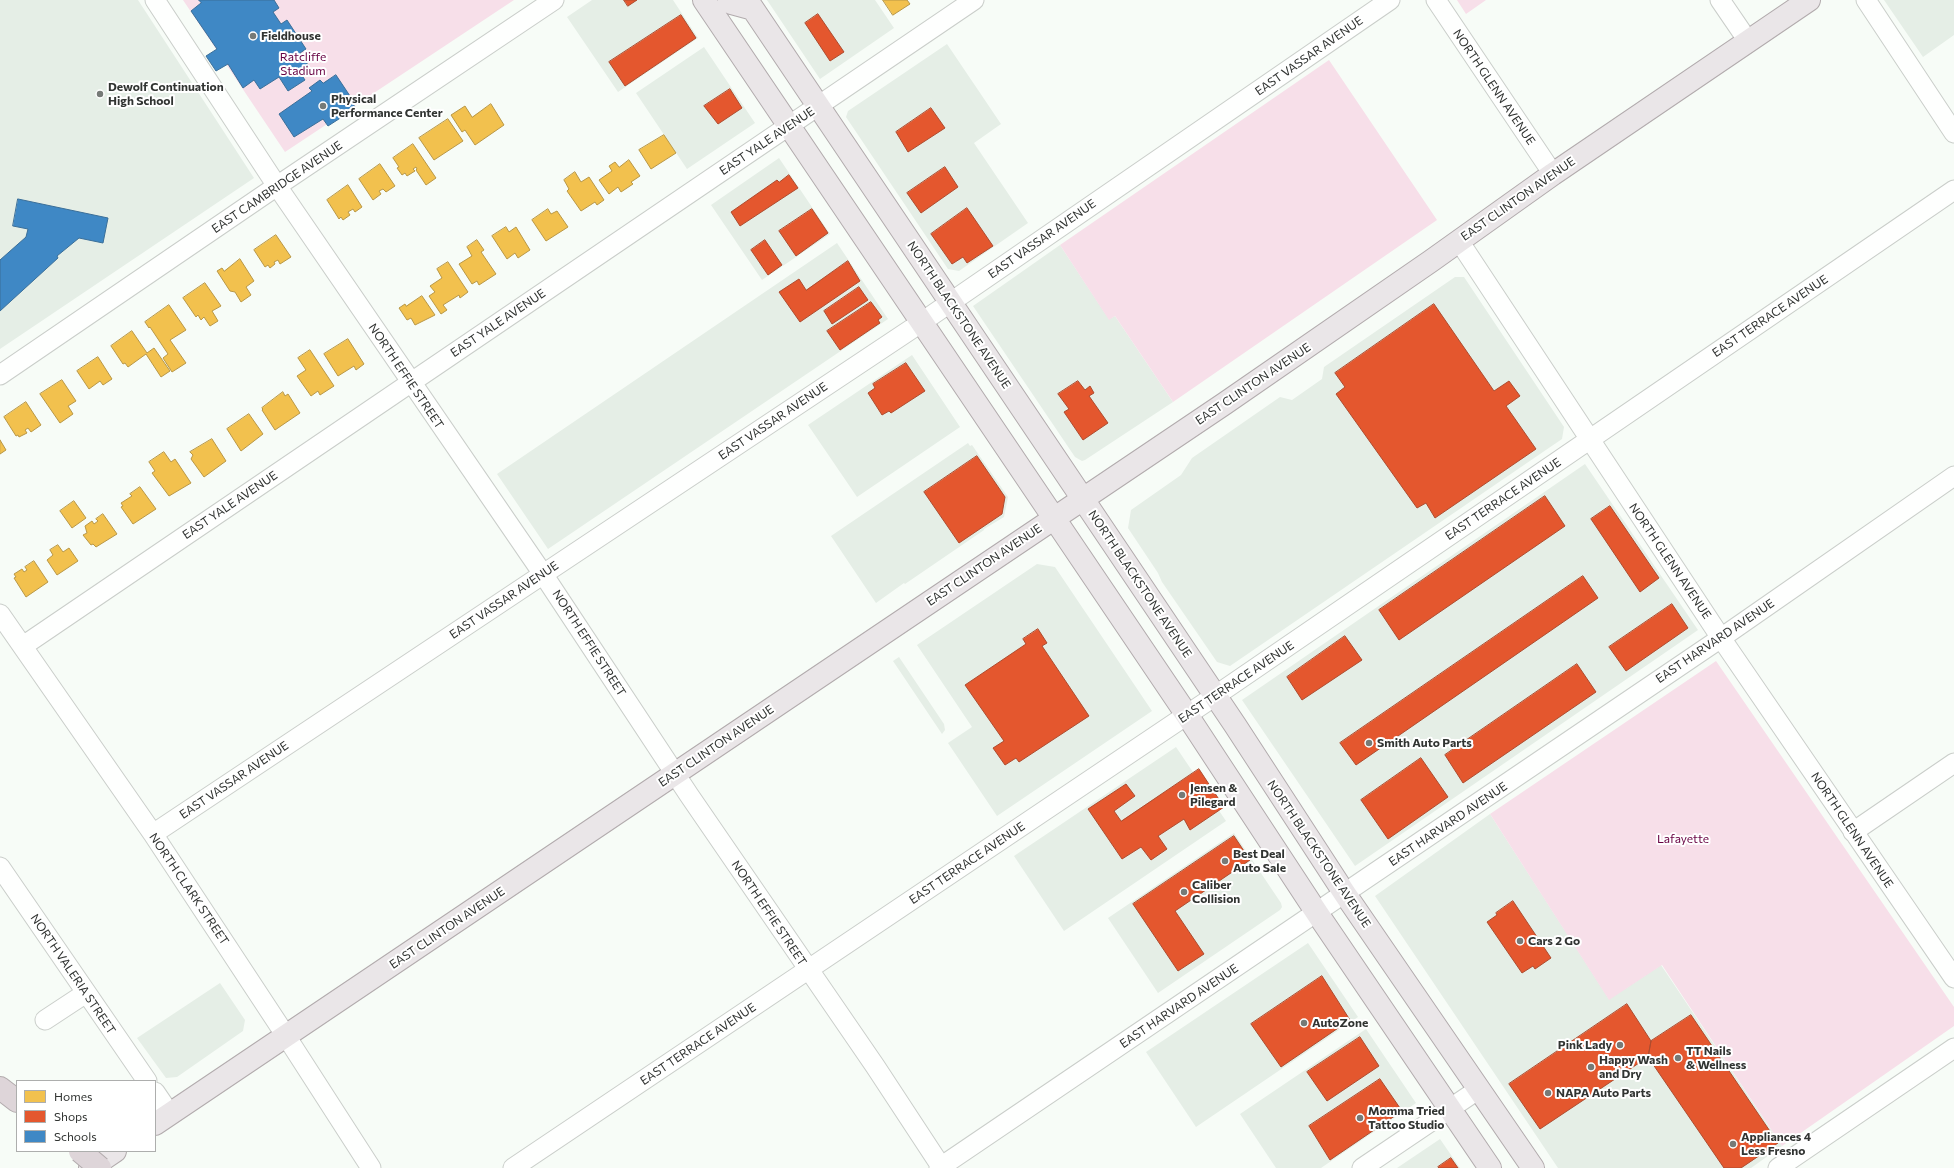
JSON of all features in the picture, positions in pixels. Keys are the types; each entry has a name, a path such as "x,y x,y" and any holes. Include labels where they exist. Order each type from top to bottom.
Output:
{"highway":[{"path":"0,1088 16,1100"},
{"path":"81,1152 100,1168"}],"main road":[{"path":"704,0 1187,715 1317,913 1490,1168"},
{"path":"729,0 731,3 750,5"},
{"name":"EAST CLINTON AVENUE","path":"163,1119 1082,500 1459,241 1553,174 1809,0"},
{"name":"NORTH BLACKSTONE AVENUE","path":"750,5 1215,696 1345,894 1533,1168"},
{"path":"90,1168 114,1152"}],"street":[{"name":"NORTH EFFIE STREET","path":"155,0 277,186 543,574 675,774 874,1066 941,1168"},
{"name":"EAST CAMBRIDGE AVENUE","path":"0,375 277,186 554,0"},
{"name":"EAST YALE AVENUE","path":"23,646 974,0"},
{"name":"EAST VASSAR AVENUE","path":"153,834 922,322 1390,0"},
{"name":"NORTH GLENN AVENUE","path":"1436,0 1553,174"},
{"path":"1720,0 1748,41"},
{"path":"1866,0 1954,133"},
{"name":"EAST TERRACE AVENUE","path":"513,1168 1215,696 1954,190"},
{"name":"NORTH GLENN AVENUE","path":"1459,241 1721,638 1954,978"},
{"name":"EAST HARVARD AVENUE","path":"941,1168 1721,638 1954,476"},
{"name":"NORTH CLARK STREET","path":"0,614 153,834 371,1168"},
{"path":"1853,832 1954,763"},
{"name":"NORTH VALERIA STREET","path":"0,867 146,1080"},
{"path":"45,1020 86,993"},
{"path":"1778,1168 1954,1048"},
{"path":"1362,1168 1479,1089"},
{"path":"156,1095 163,1119"}],"shaded area":[{"name":"Dewolf Continuation High School","path":"0,0 138,0 254,178 0,349"},
{"path":"592,0 673,0 698,38 618,92 567,17"},
{"path":"767,0 875,0 894,28 820,79"},
{"path":"1884,0 1954,0 1954,35 1923,57"},
{"path":"947,44 1001,124 974,143 1028,223 959,271 948,269 846,117 848,111"},
{"path":"704,47 755,123 687,169 636,93"},
{"path":"779,158 830,234 762,280 711,205"},
{"path":"837,243 888,319 548,549 497,474"},
{"path":"1060,245 1109,319 1115,316 1173,402 1082,461 1075,457 973,306"},
{"path":"1455,277 1464,277 1564,427 1562,439 1230,666 1217,662 1162,582 1158,573 1128,528 1131,510 1181,475 1192,458 1280,397 1292,400 1322,379 1324,367"},
{"path":"912,355 960,427 857,497 808,425"},
{"path":"968,443 970,446 972,445 1008,497 1004,517 876,603 831,536"},
{"path":"1585,464 1698,630 1355,866 1242,700"},
{"path":"1037,564 1055,567 1152,711 997,816 948,743 972,727 917,645"},
{"path":"899,657 944,724 945,730 942,734 893,661"},
{"path":"1176,747 1226,821 1064,931 1014,856"},
{"path":"1490,814 1609,999 1661,965 1782,1146 1751,1168 1558,1168 1375,896"},
{"path":"1234,833 1281,903 1282,907 1280,910 1158,993 1108,918"},
{"path":"1308,943 1358,1017 1196,1127 1146,1052"},
{"path":"220,983 245,1020 243,1031 177,1077 166,1078 137,1038"},
{"path":"1366,1029 1416,1103 1321,1168 1276,1168 1240,1114"},
{"path":"1440,1139 1460,1168 1397,1168"}],"green space":[{"name":"Ratcliffe Stadium","path":"183,0 514,0 285,152"},
{"path":"1457,0 1486,0 1466,14"},
{"path":"1329,60 1437,220 1173,402 1115,316 1109,320 1060,245"},
{"name":"Lafayette","path":"1716,661 1954,1007 1954,1026 1782,1146 1662,965 1609,1000 1490,814"}],"building: Homes":[{"path":"883,0 907,0 910,4 893,15"},
{"path":"491,104 504,125 475,145 465,130 462,132 451,115 465,106 472,117"},
{"path":"448,119 463,141 434,160 419,138"},
{"path":"664,135 676,153 651,169 639,150"},
{"path":"413,144 436,178 426,185 416,170 416,167 413,169 415,171 407,176 405,173 402,175 393,158"},
{"path":"629,160 640,176 631,182 633,184 621,192 618,187 609,194 599,180 612,171 609,166 615,162 619,167"},
{"path":"380,164 395,186 386,192 383,189 379,191 381,194 373,200 359,179"},
{"path":"575,172 581,182 589,177 604,200 597,205 595,202 581,211 567,191 569,189 564,180"},
{"path":"348,185 362,207 355,212 353,209 348,212 350,215 343,220 341,217 339,219 327,200"},
{"path":"548,209 551,214 557,211 568,227 546,241 532,220"},
{"path":"506,227 509,232 516,227 530,250 518,258 515,253 507,259 492,236"},
{"path":"276,235 291,257 280,264 278,260 274,262 275,264 270,268 268,265 265,267 254,250"},
{"path":"477,240 484,250 481,252 496,274 479,285 477,281 472,284 459,264 472,256 467,247"},
{"path":"240,259 254,281 246,287 251,295 241,302 235,292 230,291 217,271 222,268 224,271"},
{"path":"448,262 468,292 460,298 459,295 443,305 447,310 441,314 429,296 435,292 430,286 442,278 437,269"},
{"path":"205,283 221,306 212,311 218,321 210,326 204,317 201,320 198,315 196,317 183,298"},
{"path":"422,296 435,315 415,325 411,318 407,320 399,308 405,304 406,306"},
{"path":"169,305 186,330 170,340 186,363 172,372 163,358 168,354 145,322"},
{"path":"132,331 147,353 154,348 170,371 161,377 146,354 128,367 125,363 123,364 111,346"},
{"path":"348,339 364,364 356,370 354,366 338,376 324,354"},
{"path":"310,350 334,386 320,395 318,391 311,396 297,376 306,370 298,358"},
{"path":"98,357 112,379 103,385 100,381 89,389 77,371"},
{"path":"62,380 76,401 68,406 73,414 60,423 40,394"},
{"path":"283,392 285,396 288,394 300,413 275,430 262,408"},
{"path":"26,402 41,425 31,432 28,428 25,430 27,433 19,437 18,435 16,436 4,417"},
{"path":"249,414 263,434 241,451 227,429"},
{"path":"212,439 226,461 204,477 191,459 193,455 190,452"},
{"path":"0,440 6,450 0,454"},
{"path":"164,452 171,462 175,459 191,483 169,496 152,473 155,471 149,462"},
{"path":"140,487 156,509 133,524 121,507 123,506 121,503 132,496 130,494"},
{"path":"74,501 86,518 72,528 60,511"},
{"path":"103,514 117,534 96,547 93,544 91,545 83,535 87,533 85,526 92,521 94,524 98,521 96,519"},
{"path":"58,545 63,552 69,548 78,561 57,575 47,560 53,555 50,550"},
{"path":"34,561 48,582 26,597 14,578 16,577 14,574 22,569 24,572 27,570 25,567"}],"building: Shops":[{"path":"624,0 637,0 628,6"},
{"path":"818,14 844,52 830,61 805,23"},
{"path":"681,15 696,38 625,86 609,62"},
{"path":"730,89 742,108 718,124 704,106"},
{"path":"931,108 945,128 908,152 896,132"},
{"path":"945,167 958,187 921,213 907,193"},
{"path":"789,175 798,188 740,226 731,212 777,180 779,182"},
{"path":"967,208 993,246 967,263 963,257 952,264 931,234"},
{"path":"812,209 828,233 796,256 779,231"},
{"path":"765,240 782,265 768,275 751,250"},
{"path":"848,261 860,281 800,322 779,292 799,279 806,290"},
{"path":"859,287 868,300 832,324 824,311"},
{"path":"871,302 882,317 878,320 880,323 840,350 827,331"},
{"path":"1434,304 1494,391 1509,381 1520,396 1506,406 1536,449 1435,518 1426,503 1417,508 1336,394 1345,387 1335,373"},
{"path":"906,363 925,391 891,413 889,411 882,415 868,393 875,388 873,384"},
{"path":"1078,381 1085,390 1090,386 1094,393 1089,396 1108,423 1083,440 1064,412 1069,409 1058,394"},
{"path":"977,456 1005,497 1002,514 959,543 924,492"},
{"path":"1545,496 1565,526 1399,640 1379,610"},
{"path":"1610,506 1659,578 1640,592 1591,519"},
{"path":"1583,576 1598,598 1356,765 1340,743"},
{"path":"1672,604 1688,628 1626,671 1609,647"},
{"path":"1038,629 1047,643 1042,646 1089,716 1019,762 1016,758 1005,765 993,748 1004,741 965,685 1026,644 1023,639"},
{"path":"1345,636 1362,660 1302,700 1287,677"},
{"path":"1577,664 1596,692 1463,783 1445,755"},
{"path":"1421,758 1448,797 1388,839 1361,800"},
{"path":"1199,769 1224,807 1190,830 1184,819 1158,836 1167,849 1151,860 1141,847 1122,859 1088,809 1126,784 1135,796 1114,811 1121,821"},
{"path":"1234,836 1250,860 1175,911 1204,954 1178,971 1133,904"},
{"path":"1513,901 1551,958 1535,969 1533,966 1522,973 1487,922 1497,915 1496,913"},
{"path":"1322,976 1350,1020 1281,1067 1251,1024"},
{"path":"1627,1004 1651,1041 1648,1057 1540,1129 1509,1084"},
{"path":"1691,1015 1778,1143 1741,1168 1724,1168 1648,1057 1651,1041"},
{"path":"1360,1037 1379,1066 1327,1101 1307,1072"},
{"path":"1380,1079 1402,1111 1330,1160 1309,1126"},
{"path":"1451,1158 1458,1168 1438,1167"}],"building: Schools":[{"name":"Fieldhouse","path":"199,0 274,0 279,8 273,12 281,24 287,20 306,49 300,53 308,65 299,71 305,80 288,91 279,77 260,89 254,80 243,88 228,64 216,71 206,56 217,49 191,11 201,3"},
{"name":"Physical Performance Center","path":"336,75 354,102 352,103 356,108 328,126 323,119 294,137 279,114 312,91 309,88 320,80 323,83"},
{"path":"18,199 108,218 103,243 79,238 57,256 58,258 0,311 0,260 26,237 28,229 13,226"}],"place":[{"name":"Fieldhouse","path":"253,36"},
{"name":"Dewolf Continuation High School","path":"100,94"},
{"name":"Physical Performance Center","path":"323,106"},
{"name":"Smith Auto Parts","path":"1369,743"},
{"name":"Jensen & Pilegard","path":"1182,795"},
{"name":"Best Deal Auto Sale","path":"1225,861"},
{"name":"Caliber Collision","path":"1184,892"},
{"name":"Cars 2 Go","path":"1520,941"},
{"name":"AutoZone","path":"1304,1023"},
{"name":"Pink Lady","path":"1620,1045"},
{"name":"TT Nails & Wellness","path":"1678,1058"},
{"name":"Happy Wash and Dry","path":"1591,1067"},
{"name":"NAPA Auto Parts","path":"1548,1093"},
{"name":"Momma Tried Tattoo Studio","path":"1360,1118"},
{"name":"Appliances 4 Less Fresno","path":"1733,1144"}]}
